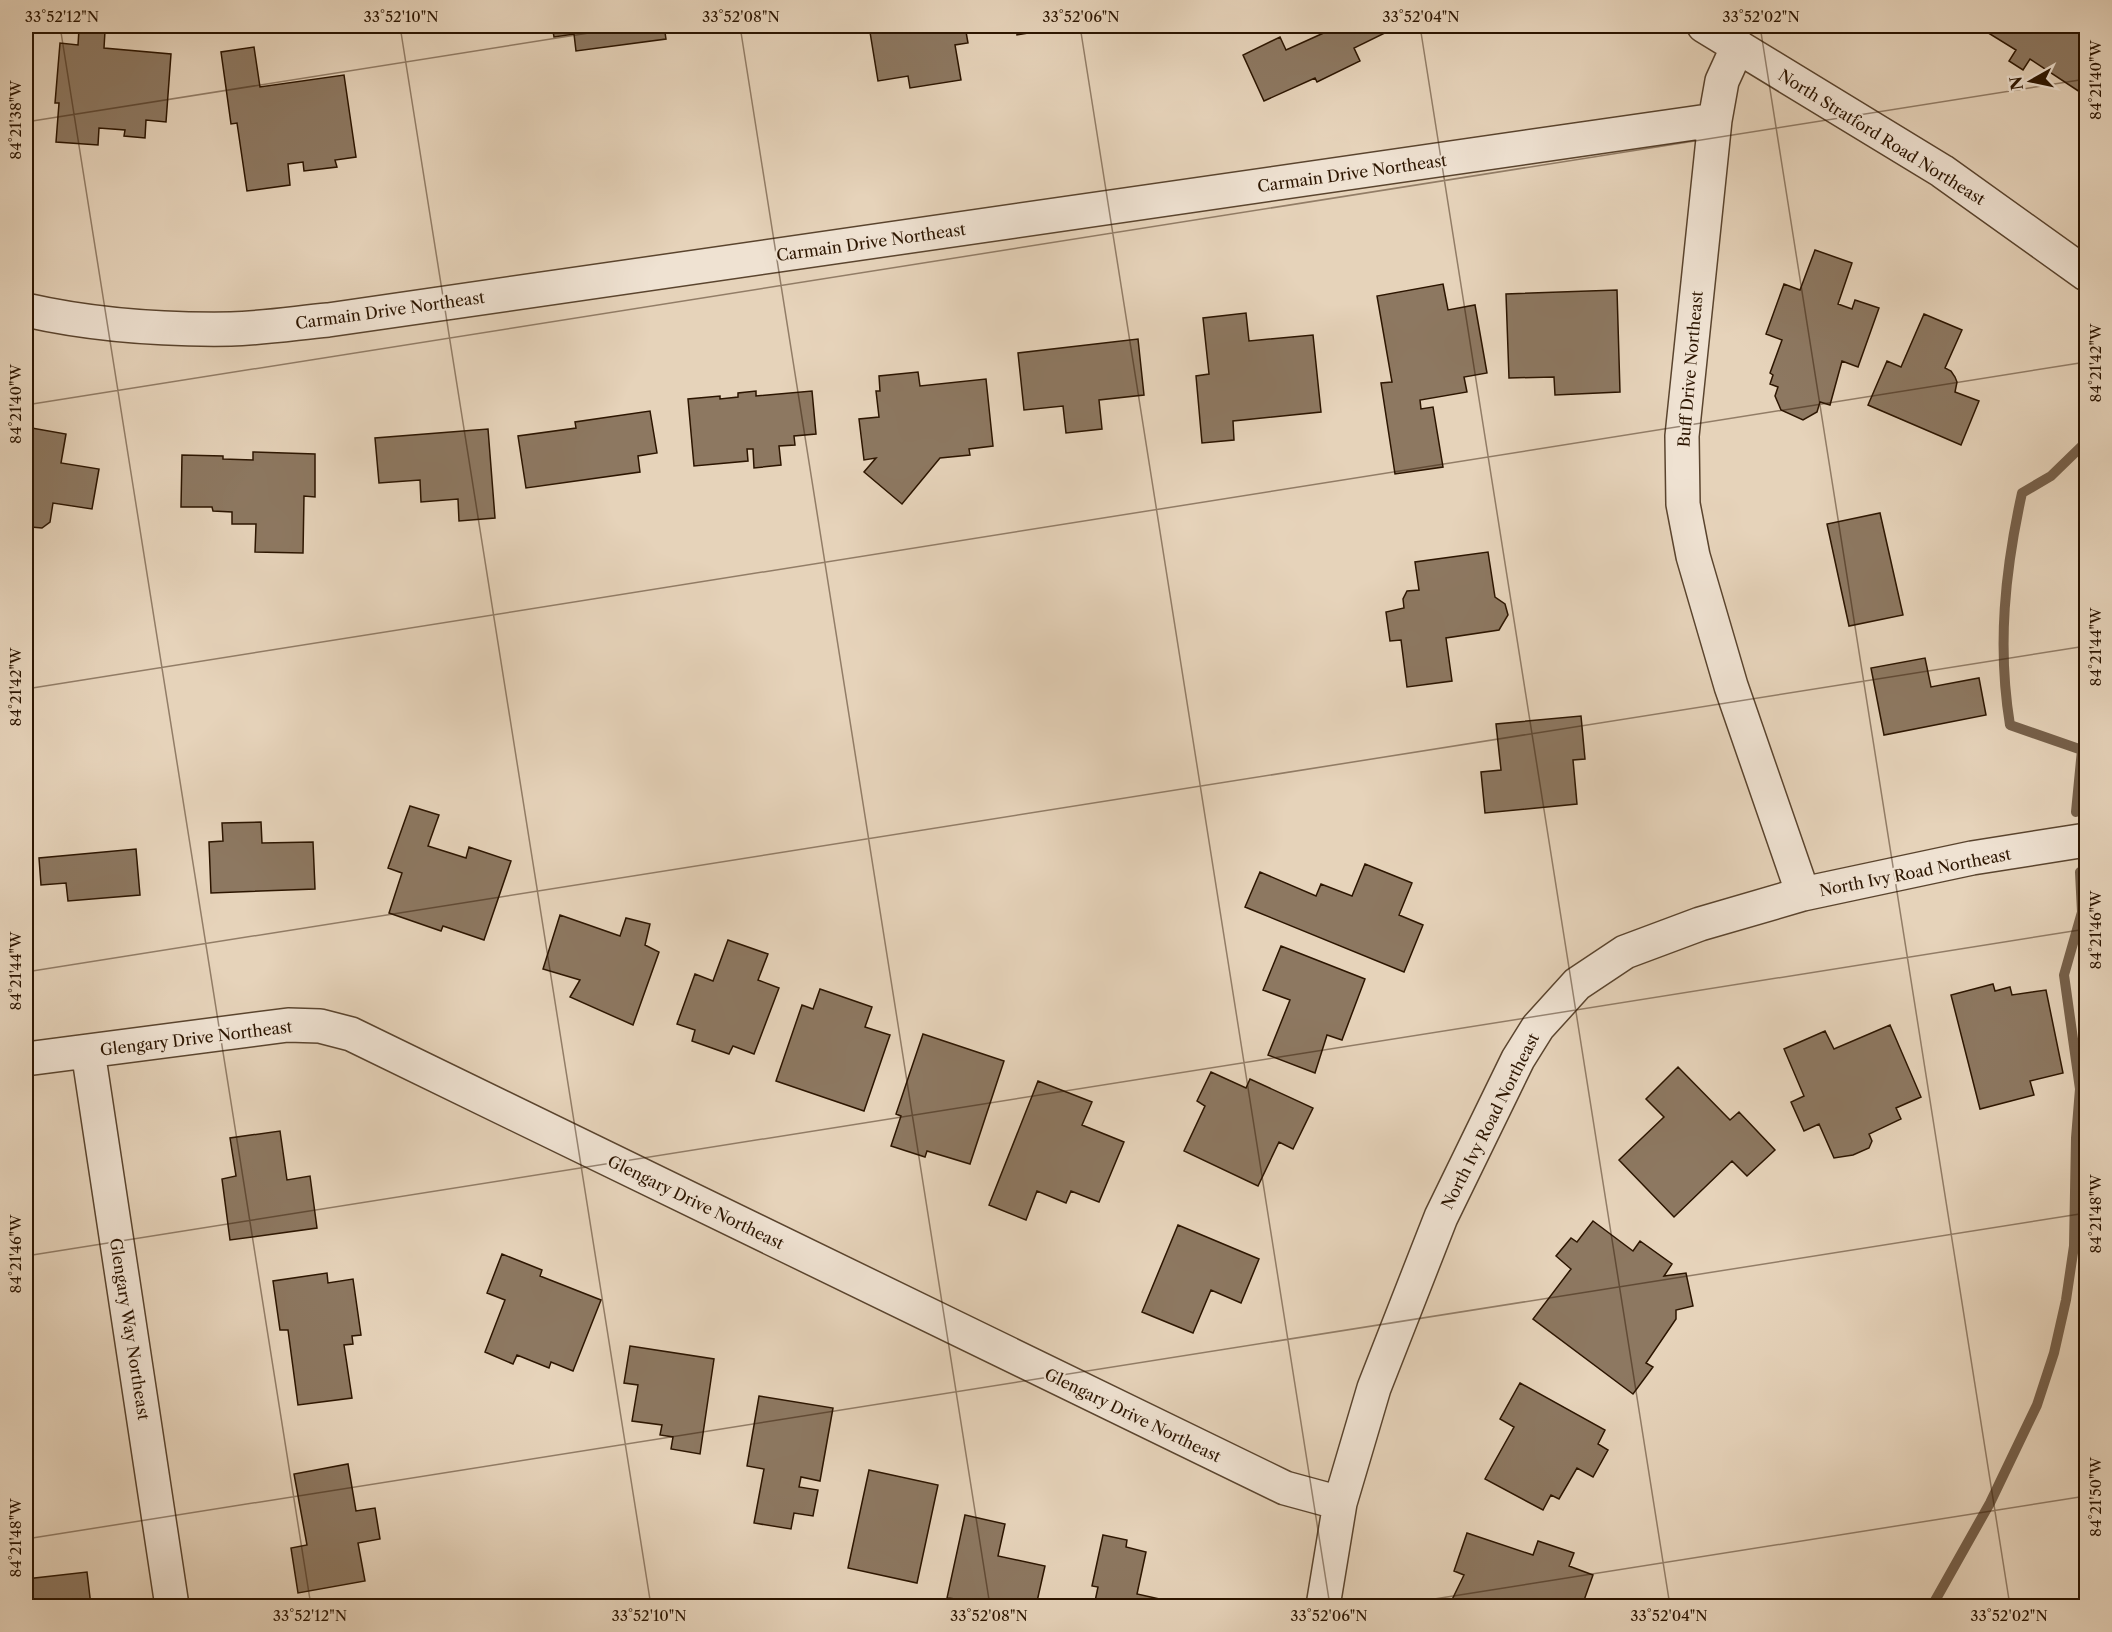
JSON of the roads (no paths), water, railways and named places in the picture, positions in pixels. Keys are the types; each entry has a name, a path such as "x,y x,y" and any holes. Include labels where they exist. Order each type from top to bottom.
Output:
{"street":[{"name":"North Stratford Road Northeast","path":"1704,26 1942,171 2086,274"},
{"name":"Buff Drive Northeast","path":"1738,46 1722,81 1715,120 1682,436 1683,504 1693,556 1731,686 1803,894"},
{"name":"Carmain Drive Northeast","path":"26,310 141,327 232,328 328,320 1715,120"},
{"name":"North Ivy Road Northeast","path":"1323,1606 1340,1503 1374,1388 1441,1217 1518,1059 1538,1027 1577,984 1625,952 1700,924 1803,894 1972,858 2086,840"},
{"name":"Glengary Drive Northeast","path":"26,1059 288,1025 320,1026 351,1034 1285,1488 1340,1503"},
{"name":"Glengary Way Northeast","path":"88,1051 172,1606"}],"waterway":[{"path":"2076,812 2082,750 2010,725 2006,696 2004,637 2007,579 2022,493 2051,476 2086,442"},
{"path":"1932,1606 1990,1503 2037,1405 2054,1353 2066,1300 2074,1246 2076,1138 2080,1089 2064,975 2082,912 2080,872"}]}
